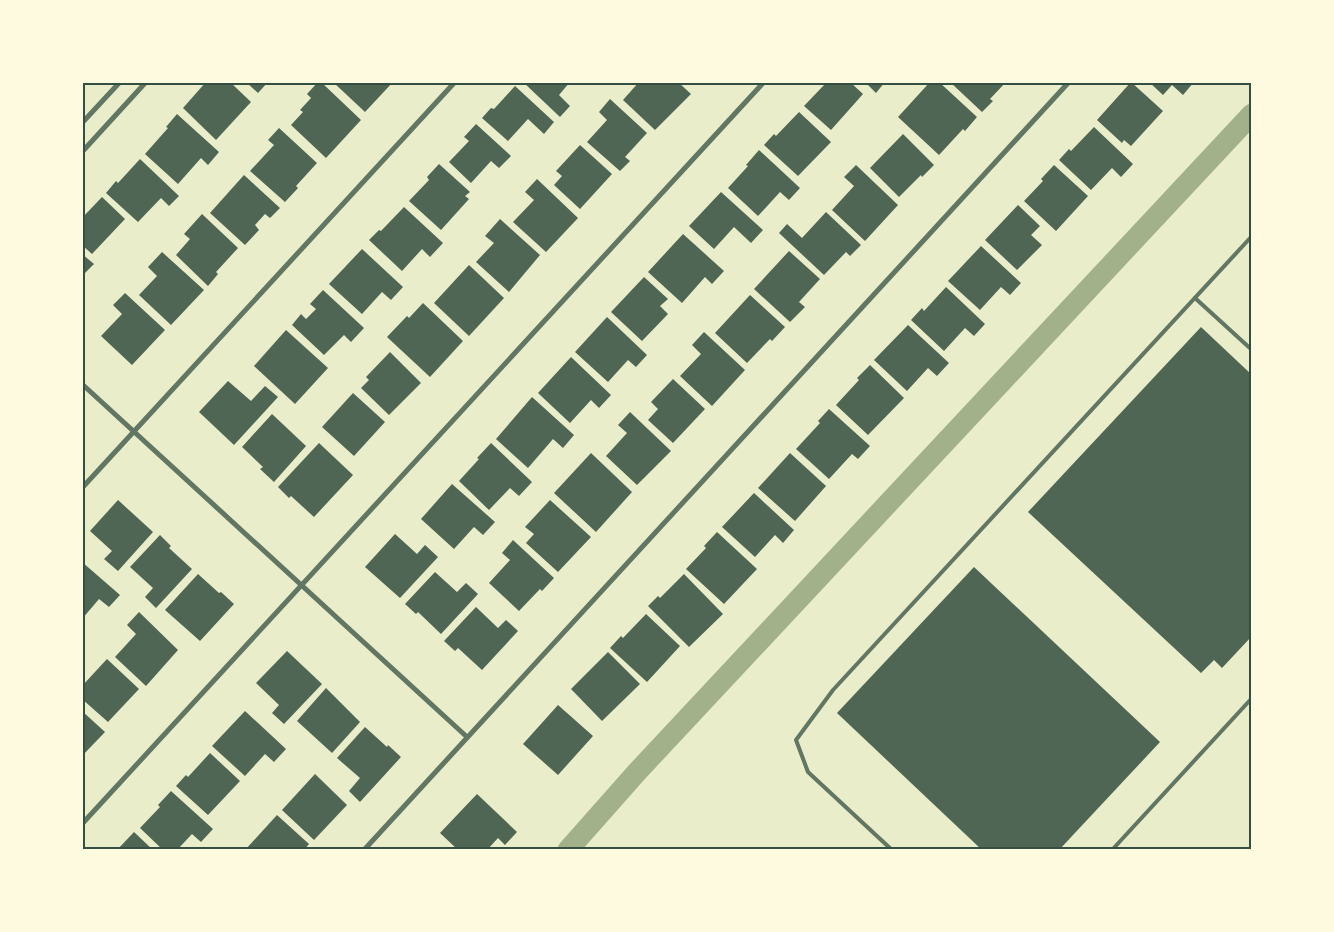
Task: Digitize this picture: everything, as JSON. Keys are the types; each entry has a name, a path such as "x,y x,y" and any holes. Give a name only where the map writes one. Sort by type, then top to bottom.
{"street":[{"path":"82,123 120,82"},
{"path":"82,152 146,82"},
{"path":"82,488 456,82"},
{"path":"82,824 764,82"},
{"path":"364,850 1069,82"},
{"path":"82,384 467,737"}],"lane":[{"path":"892,850 808,772 796,740 833,690 1252,236"},
{"path":"1195,298 1252,350"},
{"path":"1112,850 1252,698"}],"building":[{"path":"206,82 230,82 251,102 216,140 183,108"},
{"path":"246,82 268,82 258,93"},
{"path":"318,82 321,82 361,120 326,158 291,125 303,112 300,110 311,98 307,94"},
{"path":"333,82 393,82 365,112"},
{"path":"523,82 570,82 559,95 570,106 560,117"},
{"path":"639,82 678,82 691,94 655,130 623,100"},
{"path":"824,82 850,82 863,94 831,130 804,106 825,84"},
{"path":"865,82 885,82 876,93"},
{"path":"930,82 939,82 977,117 939,155 898,117"},
{"path":"950,82 1006,82 990,99 993,101 982,112"},
{"path":"1131,82 1163,111 1131,146 1124,140 1122,143 1097,120"},
{"path":"1149,82 1194,82 1183,95 1172,85 1163,95"},
{"path":"515,86 554,122 544,134 528,119 508,141 482,118 491,108 494,109"},
{"path":"610,99 647,133 625,157 630,161 620,171 587,142 607,120 599,112"},
{"path":"799,112 831,142 798,176 764,145 774,134 776,136"},
{"path":"177,114 219,152 208,165 201,158 178,184 145,154 168,128 166,127"},
{"path":"476,124 511,156 499,168 491,161 471,183 449,162 469,141 464,137"},
{"path":"1094,127 1133,164 1121,177 1112,168 1091,190 1059,160 1069,149 1071,151"},
{"path":"279,128 317,163 296,186 298,188 285,202 250,171 274,145 268,140"},
{"path":"903,134 934,165 899,197 870,168"},
{"path":"580,145 612,174 580,209 554,185 562,176 556,171"},
{"path":"759,150 800,188 789,200 780,192 758,216 728,188 748,166 746,165"},
{"path":"140,159 179,196 169,206 161,198 138,222 106,193"},
{"path":"439,164 470,192 465,196 469,199 441,230 409,201 429,180 427,177"},
{"path":"856,165 898,205 865,241 832,210 854,186 844,177"},
{"path":"1054,165 1088,196 1056,231 1024,201 1043,181 1041,179"},
{"path":"244,175 280,208 270,218 265,214 255,225 259,230 245,245 210,213"},
{"path":"537,179 578,218 546,252 513,222 534,200 525,192"},
{"path":"721,192 763,230 751,243 734,227 714,249 689,226"},
{"path":"102,197 125,219 92,254 82,245 82,218"},
{"path":"1018,205 1040,226 1031,235 1042,245 1017,270 985,240"},
{"path":"404,207 443,243 430,257 422,249 402,271 369,240 379,230 381,231"},
{"path":"826,212 861,245 850,256 846,252 824,275 779,233 787,224 802,238"},
{"path":"202,214 238,248 216,272 218,274 208,286 176,255 190,239 184,234"},
{"path":"500,219 540,255 509,292 476,262 494,243 485,236"},
{"path":"683,234 724,271 712,284 705,277 682,303 648,272"},
{"path":"981,246 1021,283 1010,295 1001,287 980,310 948,281"},
{"path":"362,249 403,287 391,300 382,292 362,314 329,284"},
{"path":"789,251 820,279 799,302 805,307 790,322 754,289"},
{"path":"162,252 204,290 171,325 139,295 157,276 148,267"},
{"path":"82,254 94,264 82,276"},
{"path":"469,265 504,298 469,336 434,303"},
{"path":"644,277 668,299 660,306 668,314 642,341 611,312"},
{"path":"946,287 985,324 974,336 965,328 944,351 911,320 922,308 924,311"},
{"path":"323,290 364,328 351,342 344,335 324,355 292,325 301,314 306,319 316,309 310,304"},
{"path":"125,293 165,330 132,365 101,336 122,314 113,305"},
{"path":"750,295 785,327 772,341 770,339 747,363 715,333"},
{"path":"423,303 463,341 430,377 387,337 407,316 409,318"},
{"path":"607,317 647,355 636,367 628,360 608,382 575,352"},
{"path":"908,325 949,363 937,376 928,368 907,391 874,360"},
{"path":"1201,327 1252,375 1252,636 1222,668 1214,660 1201,673 1028,512"},
{"path":"286,330 328,368 295,404 254,366"},
{"path":"704,332 745,370 712,406 680,376 701,354 692,345"},
{"path":"390,352 421,383 389,415 361,388 369,380 366,377"},
{"path":"571,357 611,395 599,408 591,400 570,423 538,393"},
{"path":"870,365 904,398 868,435 836,405"},
{"path":"673,379 705,409 673,443 648,420 658,409 651,402"},
{"path":"228,381 251,401 265,386 278,397 234,445 199,412"},
{"path":"353,393 385,422 354,456 322,427"},
{"path":"532,397 574,435 563,448 553,439 528,468 496,439"},
{"path":"829,409 870,446 858,459 852,454 829,479 796,449 820,423 818,421"},
{"path":"630,412 671,451 637,485 606,456 627,433 618,425"},
{"path":"272,414 306,446 274,482 260,469 263,467 242,447"},
{"path":"319,443 353,475 314,517 278,487"},
{"path":"491,443 532,482 519,496 510,488 489,510 459,481"},
{"path":"591,453 632,492 596,532 554,493"},
{"path":"790,453 826,486 795,521 758,488"},
{"path":"452,484 495,522 483,535 474,527 454,549 421,519"},
{"path":"754,493 794,530 783,543 775,535 755,557 722,527"},
{"path":"118,500 153,532 118,571 104,559 112,551 90,531"},
{"path":"550,500 591,537 558,572 526,543 534,534 525,527"},
{"path":"717,532 757,569 724,604 686,569 706,548 704,546"},
{"path":"395,534 417,554 425,545 438,557 400,598 365,567"},
{"path":"160,535 171,546 169,548 192,569 156,608 145,597 153,588 130,567"},
{"path":"513,540 554,578 542,591 540,589 519,611 489,583 510,560 502,553"},
{"path":"82,562 120,595 109,607 99,599 82,619"},
{"path":"974,567 1160,742 1059,850 982,850 837,713"},
{"path":"435,572 457,592 466,583 478,594 441,634 418,612 416,614 405,604"},
{"path":"198,574 234,604 200,641 165,610"},
{"path":"684,574 723,614 689,647 648,606 658,596 660,598"},
{"path":"476,607 498,628 506,620 518,631 482,670 458,648 455,651 444,641"},
{"path":"139,612 178,650 146,686 115,657 136,634 127,625"},
{"path":"646,614 680,646 647,682 610,648 621,636 623,638"},
{"path":"287,651 322,684 284,724 272,713 279,705 256,683"},
{"path":"608,652 640,684 602,721 571,689"},
{"path":"107,659 139,689 108,722 82,699 82,686"},
{"path":"326,688 360,722 332,753 297,721"},
{"path":"558,705 593,736 558,775 523,744"},
{"path":"82,711 105,732 82,756"},
{"path":"245,711 286,749 274,762 265,754 245,776 212,746"},
{"path":"365,727 401,757 360,802 349,791 360,778 337,758"},
{"path":"210,753 240,781 208,815 176,786 186,775 188,777"},
{"path":"315,774 347,805 314,840 282,810"},
{"path":"171,791 213,829 201,842 192,834 177,850 163,850 140,828 160,807 158,805"},
{"path":"477,794 517,832 505,845 498,838 487,850 458,850 440,833"},
{"path":"277,815 309,844 304,850 245,850"},
{"path":"134,832 153,850 117,850"}],"waterway":[{"path":"568,850 637,772 1252,114"}]}
